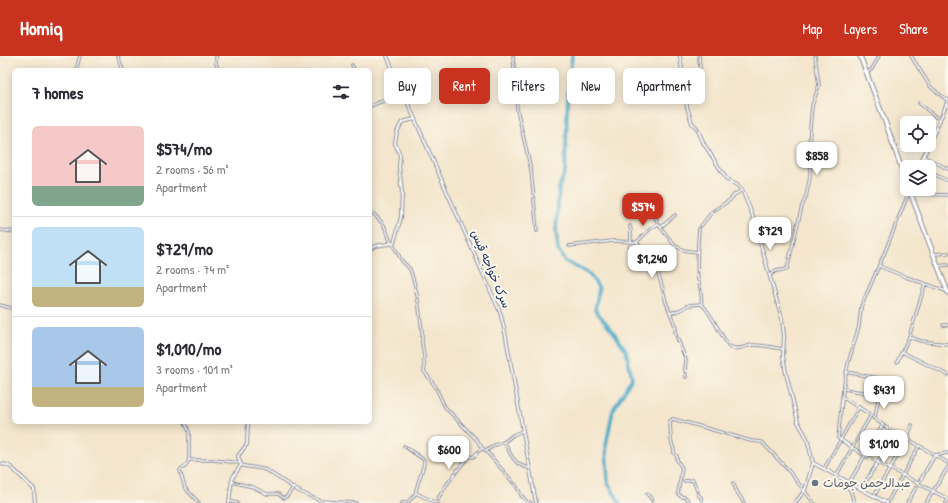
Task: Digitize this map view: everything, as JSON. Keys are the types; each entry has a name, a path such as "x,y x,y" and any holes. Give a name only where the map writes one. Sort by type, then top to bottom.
{"highway":[{"path":"860,56 900,164"},
{"path":"912,196 948,292"}],"street":[{"path":"77,68 80,56"},
{"path":"118,56 122,68"},
{"path":"216,56 216,64 218,68"},
{"name":"سرک خواجه قیس","path":"387,56 392,68"},
{"path":"513,56 517,108 531,170 537,231"},
{"path":"680,56 682,68"},
{"path":"699,56 700,68"},
{"path":"770,275 776,271 787,269 802,206 806,197 810,177 810,124 812,106 818,85 815,56"},
{"path":"867,73 872,69 879,56"},
{"path":"911,56 933,90 948,100 936,128"},
{"path":"352,64 353,68"},
{"path":"372,105 384,101"},
{"path":"919,103 940,120"},
{"name":"سرک خواجه قیس","path":"408,104 500,312 505,332 536,503"},
{"path":"687,104 692,123 704,144 726,178 742,190 752,214 782,319 784,336 783,349 786,373 798,422 807,438 813,463 804,490 795,503"},
{"path":"372,248 394,243 402,217 402,192 399,167 400,154 395,144 397,132 402,122 415,119"},
{"path":"921,160 925,152"},
{"path":"923,156 948,169"},
{"path":"936,175 948,181"},
{"path":"702,226 712,212 742,190"},
{"path":"936,195 948,195"},
{"path":"908,196 861,307 843,389 838,438 864,455 934,491 948,500 946,503"},
{"path":"655,200 653,211 658,224 676,247 683,250 697,252"},
{"path":"372,212 384,225 391,244 402,261 410,269 419,304 424,371 435,386 445,407 478,440 482,448 486,450 517,487 521,495 527,502 531,503"},
{"path":"661,227 675,214"},
{"path":"569,246 613,241 637,242 650,229 658,224"},
{"path":"630,226 631,258 634,269 651,258"},
{"path":"699,229 697,252 698,280 702,292 701,304"},
{"path":"0,230 12,232"},
{"path":"637,242 646,255 657,263 658,273 666,302 676,328 676,335 686,360 686,378"},
{"path":"933,254 948,253"},
{"path":"938,267 948,265"},
{"path":"879,266 948,292"},
{"path":"897,362 909,337 926,284"},
{"path":"671,313 689,305 701,304 715,322 729,347 736,348 754,345 783,349"},
{"path":"0,305 12,308"},
{"path":"943,325 948,325"},
{"path":"909,337 921,341 948,344"},
{"path":"902,352 948,375"},
{"path":"846,372 882,379 874,419"},
{"path":"843,389 879,395"},
{"path":"842,397 871,415 874,419 894,432 948,463"},
{"path":"824,469 859,407"},
{"path":"836,476 871,415"},
{"path":"690,503 686,498 680,496 678,493 682,468 677,460 677,456 674,453 670,440 670,421 673,419 751,441 762,442 788,470 814,503"},
{"path":"186,424 189,432 189,460 185,467 180,471 185,488 199,503"},
{"path":"237,503 229,502 233,476 240,464 238,456 247,444 248,424"},
{"path":"874,496 907,439 912,424"},
{"path":"849,483 864,455 883,425"},
{"path":"486,450 504,442 513,435 522,431"},
{"path":"860,489 878,462 894,432"},
{"path":"504,442 516,462 529,468"},
{"path":"402,503 408,502 416,493 424,464 424,460 404,446"},
{"path":"813,463 887,503 919,446"},
{"path":"416,493 437,503 442,491 454,474 469,456 473,457 482,448"},
{"path":"906,503 935,455 948,453"},
{"path":"189,460 214,460 240,464 249,468 260,468 266,470 300,492 320,501 356,503"},
{"path":"0,464 8,465 14,469 34,489 35,503"},
{"path":"926,503 948,467"},
{"path":"684,481 693,480 699,496 701,496 702,503"},
{"path":"844,480 851,492 854,503"},
{"path":"232,482 253,487 267,494 278,494 284,498 293,488"},
{"path":"733,482 744,503"},
{"path":"647,494 652,499 653,503"}],"waterway":[{"path":"572,56 568,89 565,172 559,187 556,231 558,250 565,261 589,274 599,288 595,310 626,350 632,378 613,410 606,445 608,483 620,503"}],"place":[{"name":"عبدالرحمن جومات","path":"815,483"}]}
